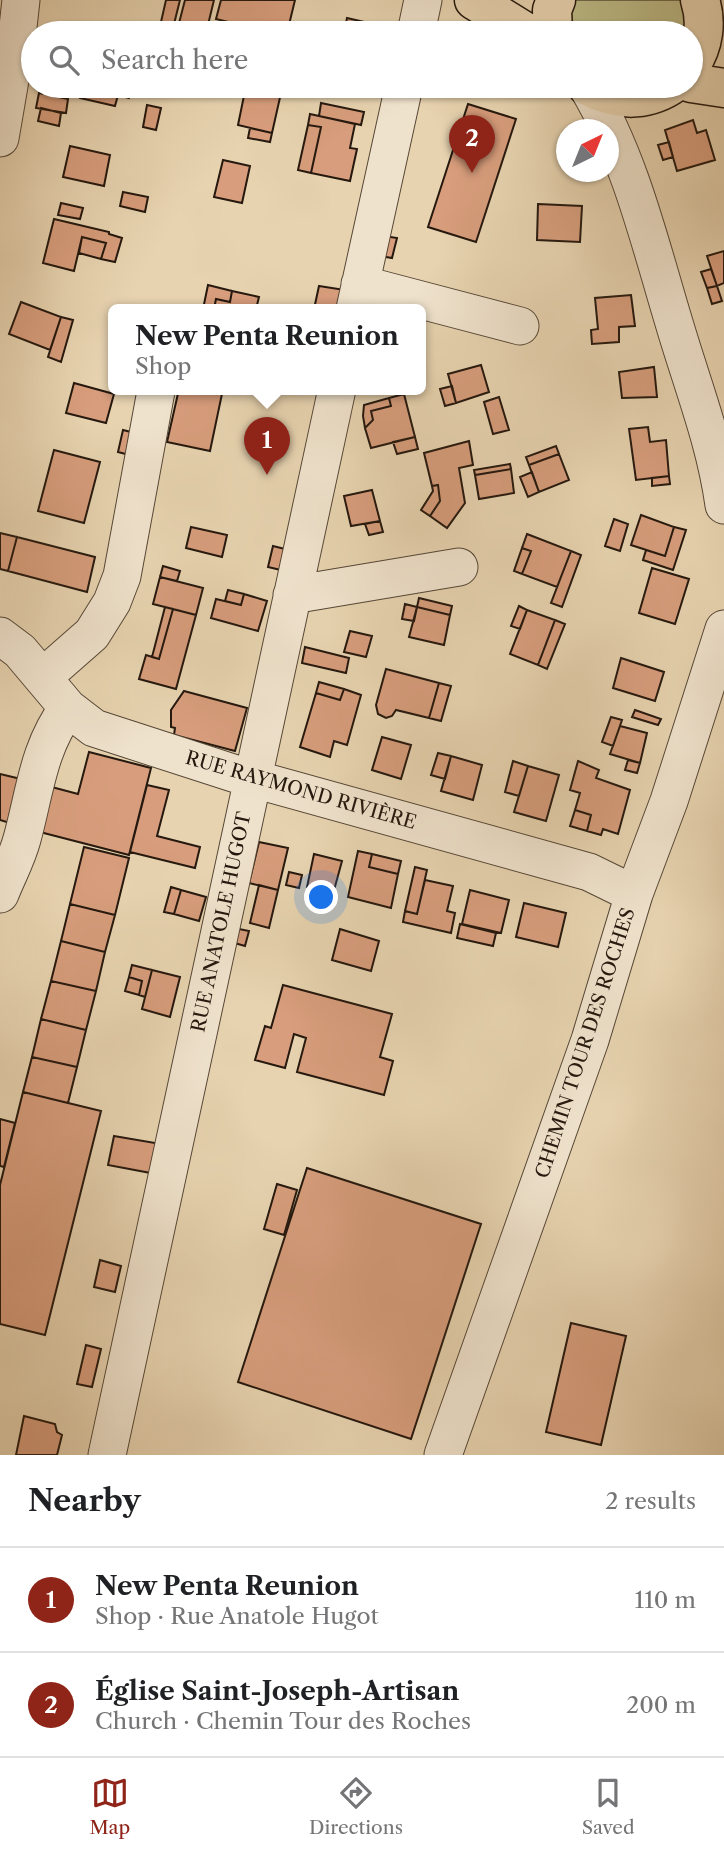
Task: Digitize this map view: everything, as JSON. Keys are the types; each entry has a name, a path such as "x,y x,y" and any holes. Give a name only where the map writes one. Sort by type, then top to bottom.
{"main road":[{"path":"474,0 508,21"},
{"path":"552,21 552,10 556,0"},
{"path":"703,31 709,12"},
{"path":"703,85 724,88"}],"street":[{"path":"0,138 21,0"},
{"path":"419,21 423,0"},
{"path":"400,304 357,296 401,98"},
{"path":"594,98 630,176 676,330 717,428 724,505"},
{"path":"630,176 627,138 638,114 653,98"},
{"path":"426,309 520,326"},
{"path":"43,677 92,634 112,602 122,576 155,395"},
{"name":"RUE ANATOLE HUGOT","path":"107,1455 336,395"},
{"path":"292,595 459,567"},
{"name":"CHEMIN TOUR DES ROCHES","path":"443,1455 590,1041 634,894 669,801 724,629"},
{"name":"RUE RAYMOND RIVIÈRE","path":"0,636 20,652 68,708 94,728 252,778 589,872 634,894"},
{"path":"0,894 21,843 46,744 68,708"}],"shaded area":[{"path":"574,0 683,0 685,21 569,21"}],"building":[{"path":"166,0 180,0 175,21 161,21"},
{"path":"185,0 214,0 209,21 180,21"},
{"path":"221,0 295,0 290,21 216,19"},
{"path":"38,98 68,99 66,113 36,108"},
{"path":"80,98 117,98 115,106"},
{"path":"244,98 280,98 272,133 238,125"},
{"path":"321,103 364,112 361,125 319,116"},
{"path":"468,104 516,119 476,242 428,227"},
{"path":"147,105 161,108 156,130 143,127"},
{"path":"41,108 61,113 59,126 38,121"},
{"path":"310,114 355,124 350,148 357,149 350,181 311,173 321,127 308,125"},
{"path":"693,120 697,133 706,130 715,160 677,171 665,130"},
{"path":"308,125 321,127 311,173 298,170"},
{"path":"250,128 272,133 270,142 248,138"},
{"path":"669,142 673,157 663,160 658,145"},
{"path":"70,146 110,155 104,186 63,177"},
{"path":"223,160 250,166 242,203 214,197"},
{"path":"123,192 148,197 145,212 120,206"},
{"path":"61,203 83,208 80,219 58,215"},
{"path":"538,204 582,206 580,242 537,240"},
{"path":"54,219 109,232 122,238 115,262 101,259 106,243 82,237 74,271 43,263"},
{"path":"384,236 397,238 392,258 380,256"},
{"path":"82,237 106,243 101,259 79,253"},
{"path":"724,251 724,283 717,286 707,256"},
{"path":"711,269 717,286 707,288 701,272"},
{"path":"208,285 232,291 230,302 216,299 215,304 204,304"},
{"path":"319,286 345,290 342,304 315,304"},
{"path":"717,286 722,301 712,304 707,288"},
{"path":"232,291 259,297 257,304 215,304 216,299 230,302"},
{"path":"631,295 635,326 619,327 619,342 592,344 591,330 598,329 595,298"},
{"path":"21,302 61,317 50,350 9,334"},
{"path":"61,317 73,320 61,362 48,357"},
{"path":"481,365 489,392 456,403 448,374"},
{"path":"654,367 657,397 622,398 619,372"},
{"path":"74,383 114,395 106,423 66,413"},
{"path":"452,386 456,403 445,406 440,389"},
{"path":"178,395 222,395 210,451 167,442"},
{"path":"404,395 415,437 371,448 365,428 373,420 371,411 391,406 389,398"},
{"path":"499,397 509,430 493,434 484,402"},
{"path":"389,398 391,406 371,411 373,420 365,428 364,405"},
{"path":"648,427 650,442 666,440 669,476 636,480 629,429"},
{"path":"123,430 139,434 133,456 118,452"},
{"path":"415,437 418,449 397,454 393,442"},
{"path":"469,441 473,465 459,468 465,503 447,528 430,516 440,501 438,485 432,486 424,453"},
{"path":"556,446 559,454 529,465 526,457"},
{"path":"54,450 100,462 84,523 38,511"},
{"path":"559,454 569,480 539,492 529,465"},
{"path":"510,464 511,469 475,475 474,470"},
{"path":"511,469 514,493 479,499 475,475"},
{"path":"532,472 539,492 528,497 520,477"},
{"path":"669,476 670,484 652,486 652,478"},
{"path":"438,485 440,501 430,516 421,510 433,491 432,486"},
{"path":"372,490 380,521 351,526 344,496"},
{"path":"641,515 674,527 665,556 631,545"},
{"path":"614,519 628,524 620,551 605,546"},
{"path":"380,521 383,532 369,535 365,524"},
{"path":"191,527 227,535 222,557 186,548"},
{"path":"674,527 686,530 673,570 643,560 646,550 665,556"},
{"path":"0,533 17,537 8,571 0,569"},
{"path":"527,534 571,551 557,587 522,574 531,551 522,548"},
{"path":"17,537 95,557 87,592 8,571"},
{"path":"273,546 289,550 285,571 268,567"},
{"path":"522,548 531,551 522,574 514,571"},
{"path":"571,551 581,555 562,607 551,603"},
{"path":"163,566 180,571 177,581 160,577"},
{"path":"652,568 689,579 675,624 639,613"},
{"path":"160,577 203,588 196,615 153,604"},
{"path":"228,590 244,594 241,605 225,601"},
{"path":"244,594 267,601 258,631 211,618 216,599 241,605"},
{"path":"419,598 452,606 450,615 417,607"},
{"path":"405,604 417,607 414,621 402,619"},
{"path":"519,606 527,610 520,629 511,626"},
{"path":"165,607 173,609 159,659 152,657"},
{"path":"417,607 450,615 444,645 409,637"},
{"path":"173,609 196,615 176,689 139,679 146,655 159,659"},
{"path":"527,610 555,620 538,665 510,654"},
{"path":"555,620 565,624 547,669 538,665"},
{"path":"350,631 372,636 366,657 344,652"},
{"path":"305,647 349,658 346,673 302,663"},
{"path":"621,658 664,672 655,701 613,688"},
{"path":"386,669 439,683 429,718 396,710 392,716 386,718 378,714 376,705"},
{"path":"319,682 344,689 340,700 316,693"},
{"path":"439,683 451,686 441,721 429,718"},
{"path":"344,689 361,695 347,745 334,741 330,757 300,747 316,693 340,700"},
{"path":"184,691 247,708 235,751 174,735 171,710"},
{"path":"635,710 661,719 658,725 632,717"},
{"path":"611,717 622,720 613,746 602,742"},
{"path":"620,726 647,733 640,763 610,754"},
{"path":"382,737 411,745 401,779 372,770"},
{"path":"89,752 151,768 129,855 36,831 48,786 78,794"},
{"path":"438,753 451,756 445,779 431,775"},
{"path":"451,756 482,765 473,800 441,791"},
{"path":"628,760 640,763 637,773 625,770"},
{"path":"513,761 528,766 519,796 505,792"},
{"path":"578,761 599,770 596,778 630,790 618,834 603,829 601,835 587,831 591,815 575,810 580,793 570,790"},
{"path":"528,766 559,775 546,821 514,812"},
{"path":"0,774 21,779 10,823 0,820"},
{"path":"147,785 169,790 157,836 200,847 195,868 130,852"},
{"path":"575,810 591,815 587,831 570,826"},
{"path":"259,842 288,848 278,890 249,883"},
{"path":"84,847 129,858 115,915 70,904"},
{"path":"358,851 372,854 369,867 398,874 391,908 348,897"},
{"path":"314,854 342,861 333,894 307,887"},
{"path":"372,854 401,861 398,874 369,867"},
{"path":"415,867 427,870 417,914 405,911"},
{"path":"289,872 302,875 299,888 286,885"},
{"path":"425,880 453,886 447,911 455,913 451,933 403,922 405,911 417,914"},
{"path":"259,885 278,890 269,928 250,923"},
{"path":"171,887 181,890 174,914 164,912"},
{"path":"181,890 206,897 199,921 174,914"},
{"path":"470,890 509,900 501,933 462,924"},
{"path":"524,903 566,913 558,947 516,937"},
{"path":"70,904 115,915 105,952 61,941"},
{"path":"460,924 496,933 493,946 457,938"},
{"path":"234,928 249,931 245,946 231,942"},
{"path":"340,929 379,941 371,971 332,960"},
{"path":"61,941 105,952 96,991 51,981"},
{"path":"132,965 152,970 145,997 139,995 142,981 129,977"},
{"path":"152,970 180,977 170,1017 142,1009"},
{"path":"129,977 142,981 139,995 125,991"},
{"path":"51,981 96,991 86,1030 41,1019"},
{"path":"283,985 392,1014 380,1057 393,1061 384,1095 297,1072 306,1038 294,1034 285,1068 255,1060 265,1026 271,1028"},
{"path":"41,1019 86,1030 77,1067 32,1057"},
{"path":"32,1057 77,1067 68,1103 23,1092"},
{"path":"23,1092 101,1111 45,1335 0,1324 0,1185"},
{"path":"0,1119 15,1123 4,1167 0,1166"},
{"path":"114,1136 161,1144 156,1174 108,1165"},
{"path":"307,1168 481,1224 411,1439 238,1382"},
{"path":"277,1184 297,1190 284,1235 264,1229"},
{"path":"100,1260 121,1266 115,1292 94,1287"},
{"path":"571,1323 626,1336 601,1445 546,1432"},
{"path":"86,1345 101,1349 92,1387 77,1384"},
{"path":"24,1416 55,1424 57,1432 62,1435 57,1455 16,1455"}],"place":[{"name":"Église Saint-Joseph-Artisan","path":"472,173"},
{"name":"New Penta Reunion","path":"267,475"}]}
